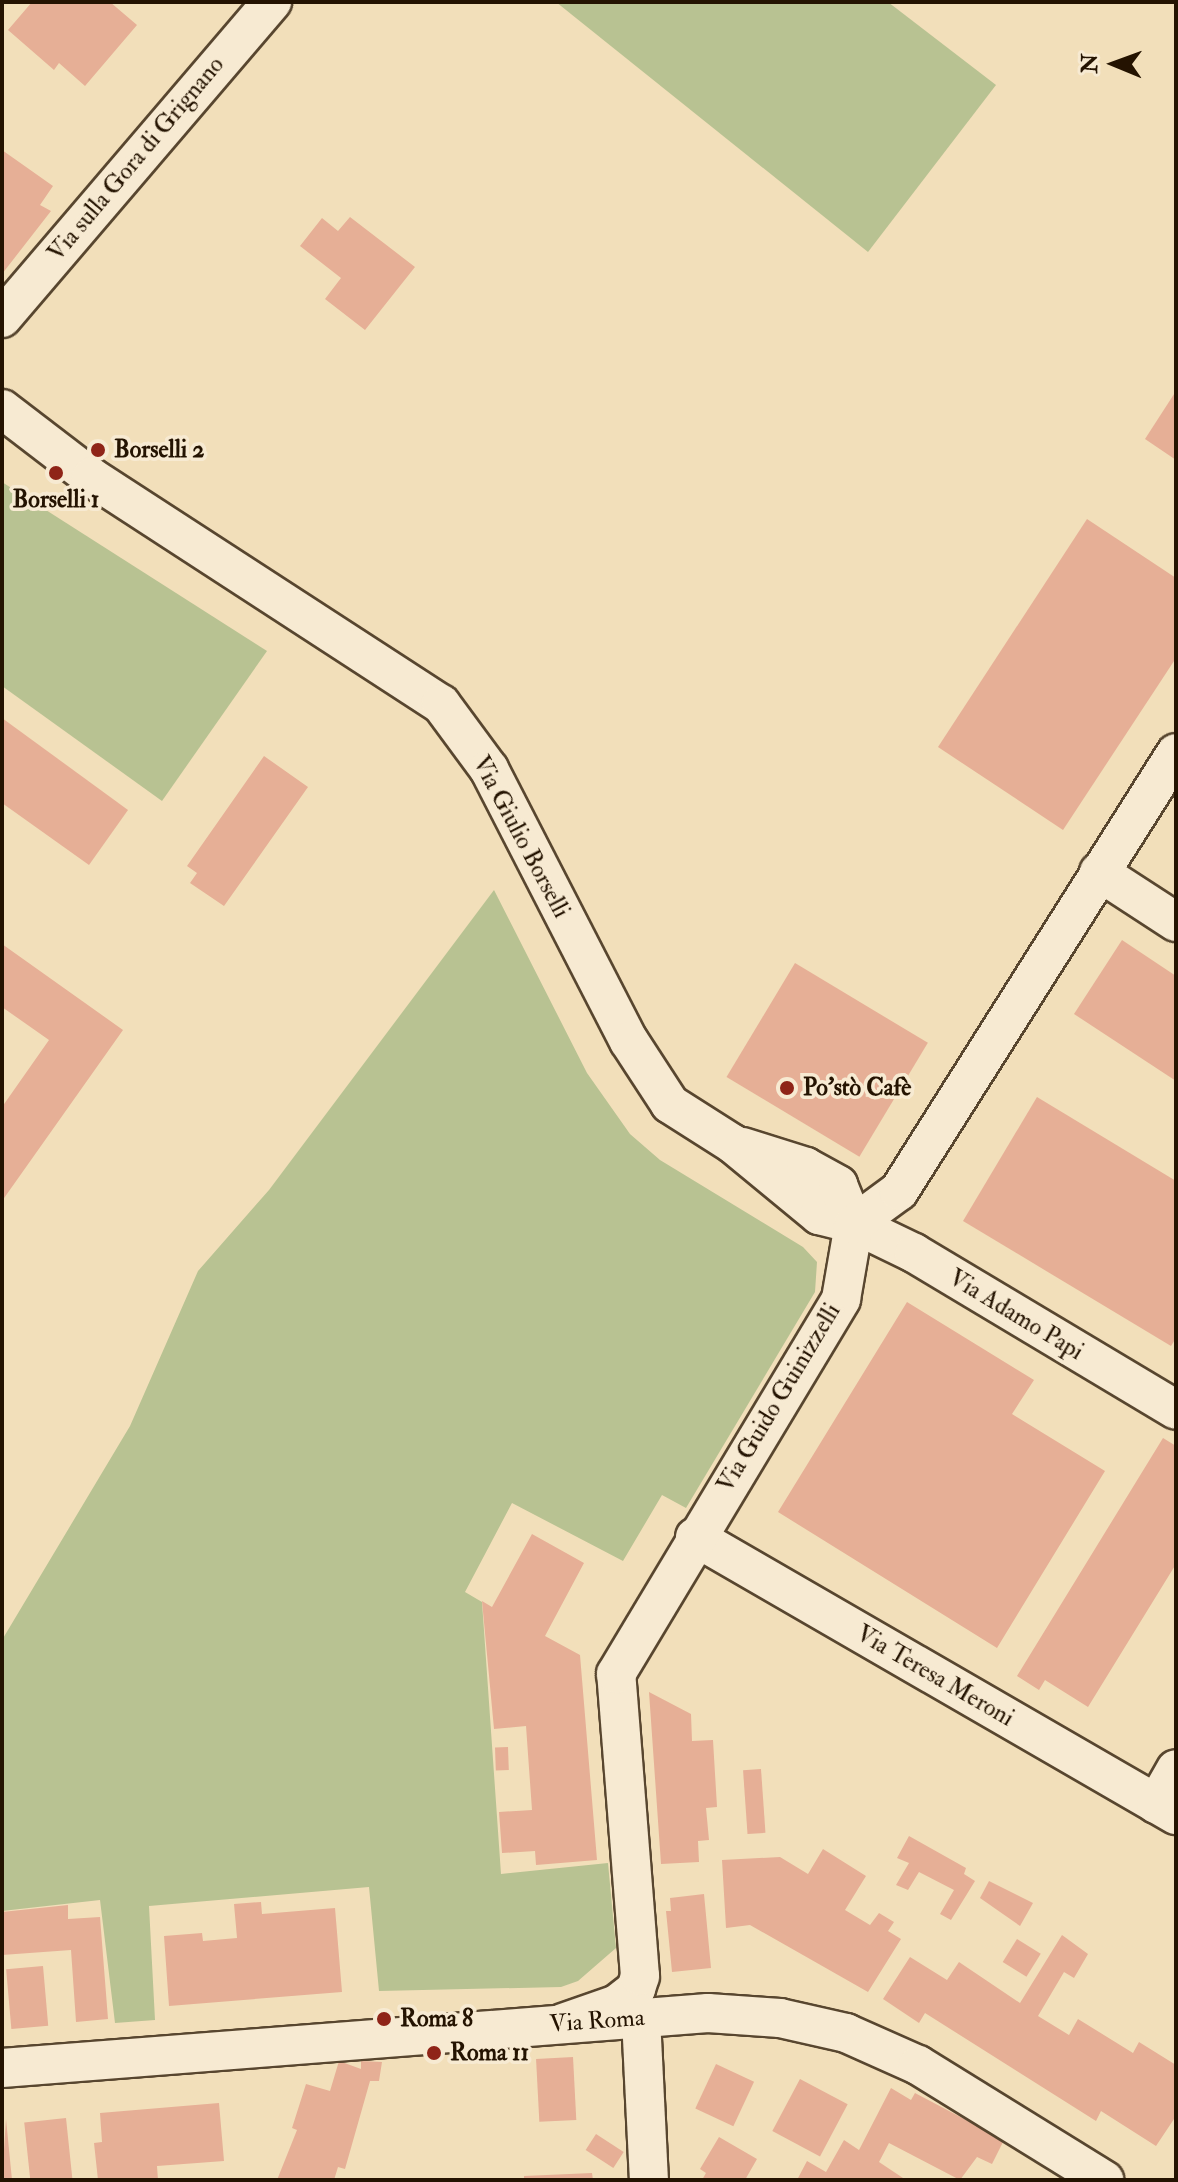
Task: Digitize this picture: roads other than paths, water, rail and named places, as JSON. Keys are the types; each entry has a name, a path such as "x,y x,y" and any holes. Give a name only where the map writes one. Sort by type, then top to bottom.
{"street":[{"name":"Via sulla Gora di Grignano","path":"2,318 272,2"},
{"name":"Via Giulio Borselli","path":"2,409 91,477 441,704 489,769 629,1041 670,1104 733,1144 806,1167 838,1185 854,1224"},
{"name":"Via Giulio Borselli","path":"2,441 91,477"},
{"path":"854,1224 899,1191 1176,753"},
{"path":"1099,872 1176,922"},
{"name":"Via Adamo Papi","path":"854,1224 914,1253 1176,1410"},
{"name":"Via Guido Guinizzelli","path":"640,1976 616,1674 695,1537 841,1299 854,1224"},
{"name":"Via Teresa Meroni","path":"695,1537 1166,1809"},
{"path":"1166,1809 1176,1769"},
{"path":"640,1976 657,2001 708,2013"},
{"path":"563,2023 617,2004 636,1989 640,1976"},
{"name":"Via Roma","path":"2,2068 708,2013 780,2018 846,2033 918,2065 1104,2180"},
{"path":"641,2018 649,2180"}],"place":[{"name":"Borselli 2","path":"98,450"},
{"name":"Borselli 1","path":"56,473"},
{"name":"Po'stò Cafè","path":"787,1088"},
{"name":"Roma 8","path":"384,2019"},
{"name":"Roma 11","path":"434,2053"}]}
